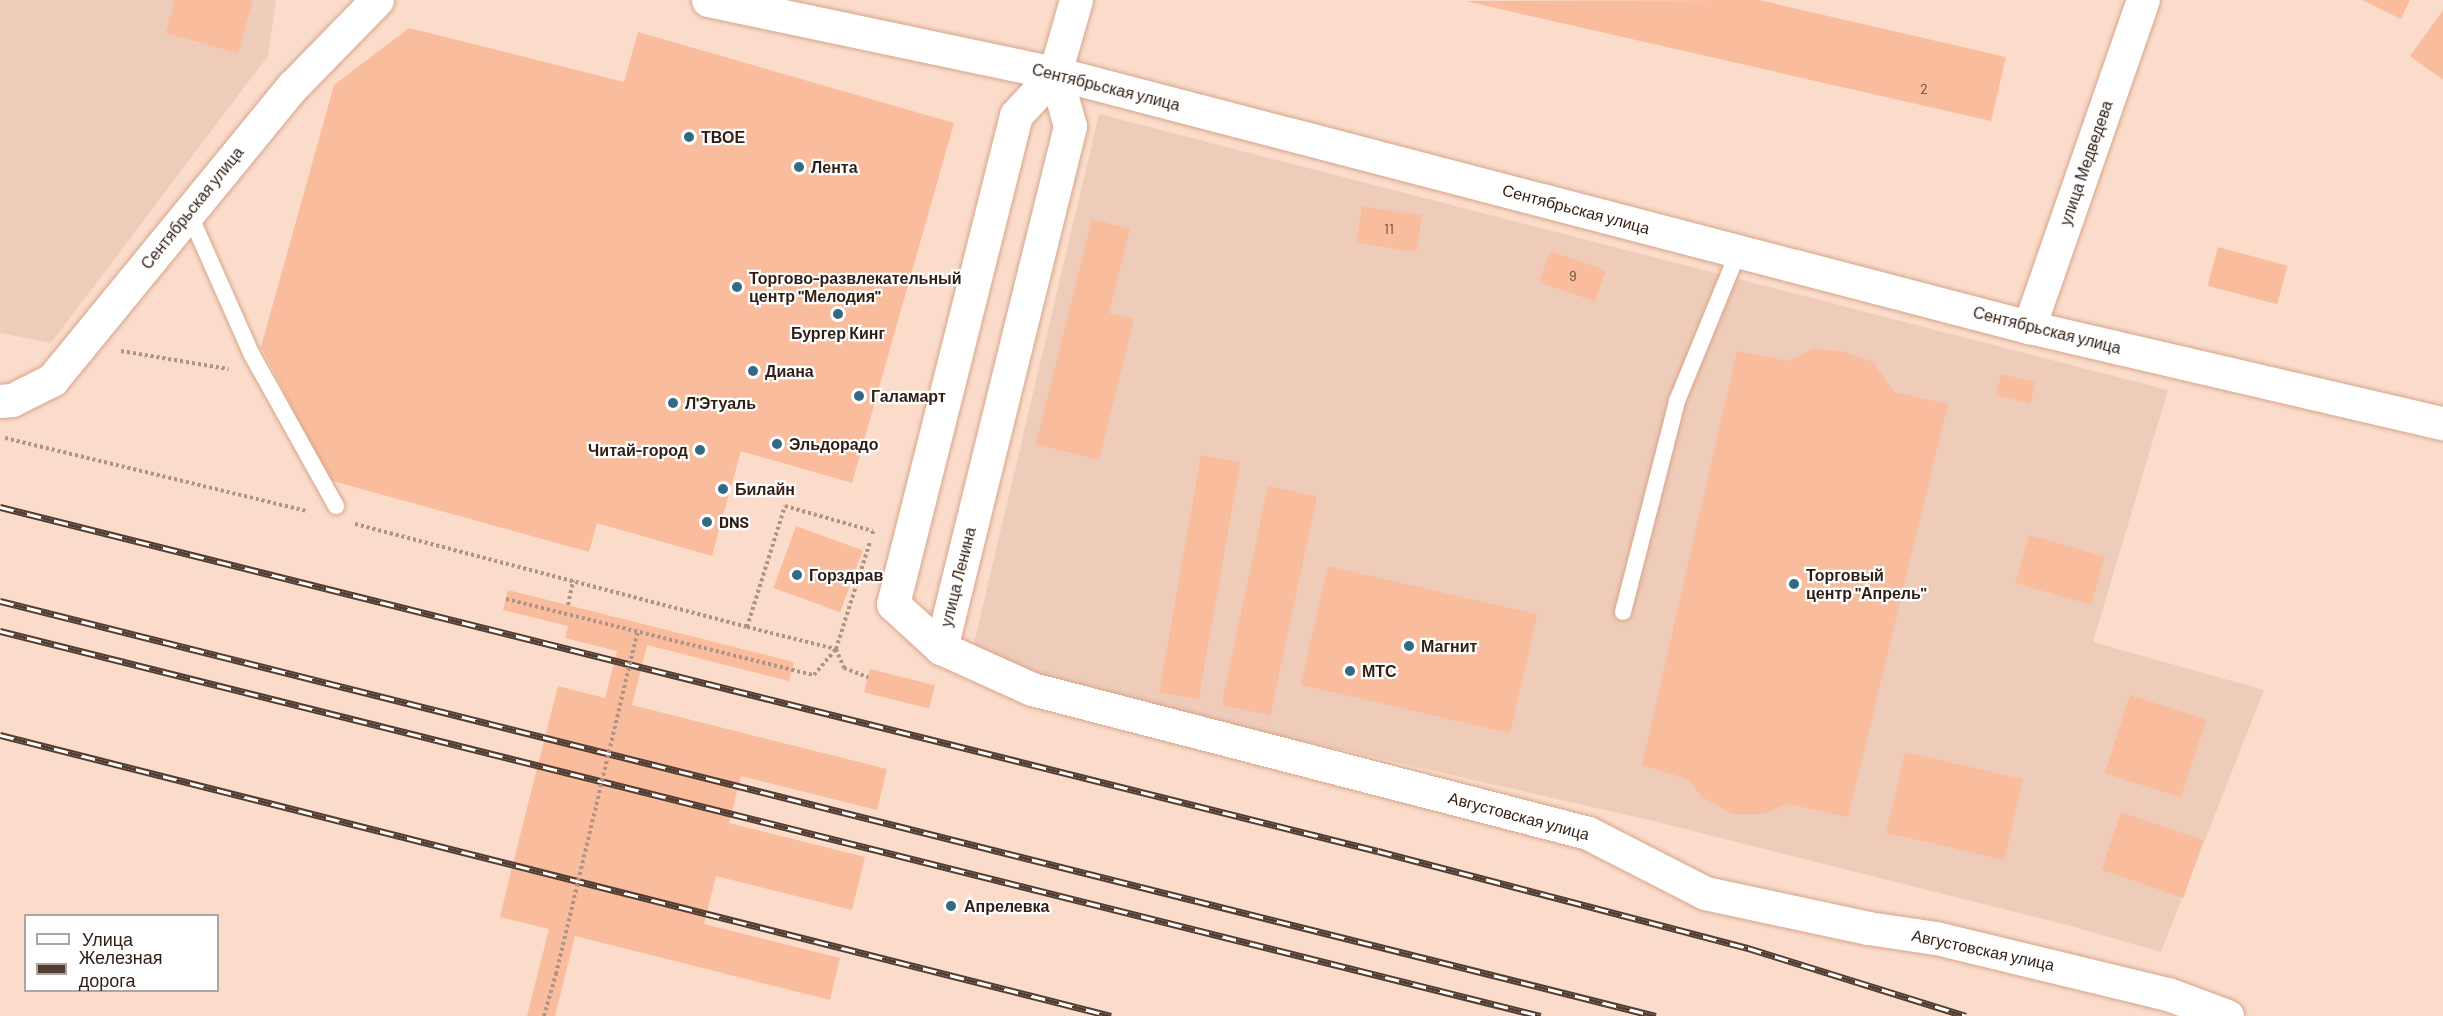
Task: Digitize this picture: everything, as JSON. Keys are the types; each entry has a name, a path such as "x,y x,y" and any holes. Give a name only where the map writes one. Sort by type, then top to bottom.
{"street":[{"name":"Сентябрьская улица","path":"0,401 12,400 52,380 293,86 377,0"},
{"name":"Сентябрьская улица","path":"708,0 1055,73 2029,327 2443,423"},
{"name":"улица Ленина","path":"1055,73 1070,126 941,648 893,604 1016,115 1055,73 1076,0"},
{"name":"улица Медведева","path":"2029,327 2143,0"},
{"name":"Августовская улица","path":"941,648 1032,689 1588,833 1706,893 1868,928 1936,938 2168,994 2227,1016"}],"lane":[{"path":"189,213 252,355 336,506"},
{"path":"1623,612 1677,401 1738,252"}],"path":[{"path":"111,349 236,370 232,359"},
{"path":"9,439 17,434"},
{"path":"0,437 315,513"},
{"path":"506,599 814,675 836,649 873,531 784,506 747,627"},
{"path":"348,522 836,649"},
{"path":"568,605 573,581"},
{"path":"544,1016 638,630"},
{"path":"836,649 844,668 868,677"}],"shaded area":[{"path":"0,0 276,0 268,56 51,343 0,333"},
{"path":"1099,114 2168,390 2093,642 2264,690 2161,952 2067,925 1649,820 992,670 974,643"}],"building":[{"path":"175,0 253,0 238,53 166,33"},
{"path":"1759,0 2006,57 1991,121 1465,1"},
{"path":"2362,0 2410,0 2401,19"},
{"path":"2443,10 2443,80 2410,56"},
{"path":"409,28 624,82 638,32 954,123 852,483 741,451 712,556 597,523 589,552 329,480 261,347 334,85"},
{"path":"1362,206 1422,216 1416,252 1356,243"},
{"path":"1092,219 1130,229 1109,313 1134,319 1099,460 1036,444"},
{"path":"2218,247 2288,266 2277,304 2208,286"},
{"path":"1550,251 1606,270 1595,301 1539,282"},
{"name":"Торговый центр \"Апрель\"","path":"1813,349 1842,351 1873,362 1894,392 1948,404 1848,817 1788,804 1763,814 1732,814 1702,797 1687,779 1642,765 1737,351 1788,361"},
{"path":"2001,374 2035,382 2030,403 1996,395"},
{"path":"1201,455 1240,462 1199,699 1159,692"},
{"path":"1268,486 1317,496 1270,716 1221,705"},
{"path":"796,526 863,550 840,612 773,588"},
{"path":"2029,535 2105,557 2091,605 2015,583"},
{"path":"1328,566 1537,614 1510,733 1301,685"},
{"path":"508,590 794,662 789,681 647,645 632,705 887,769 877,810 741,776 729,823 865,857 852,910 716,876 704,924 840,958 830,1000 575,936 555,1016 527,1016 549,929 500,917 510,875 558,686 605,698 617,651 565,638 568,626 503,610"},
{"path":"870,669 935,685 929,708 864,692"},
{"path":"2130,695 2206,720 2181,798 2105,773"},
{"path":"1905,752 2023,779 2004,860 1886,833"},
{"path":"2121,812 2203,840 2183,898 2101,870"}],"railway":[{"path":"0,507 1378,851 1748,948 1966,1016"},
{"path":"0,601 1656,1016"},
{"path":"0,631 1541,1016"},
{"path":"0,735 1111,1016"}],"place":[{"name":"ТВОЕ","path":"689,137"},
{"name":"Лента","path":"799,167"},
{"name":"Торгово-развлекательный центр \"Мелодия\"","path":"737,287"},
{"name":"Бургер Кинг","path":"838,314"},
{"name":"Диана","path":"753,371"},
{"name":"Галамарт","path":"859,396"},
{"name":"Л'Этуаль","path":"673,403"},
{"name":"Эльдорадо","path":"777,444"},
{"name":"Читай-город","path":"700,450"},
{"name":"Билайн","path":"723,489"},
{"name":"DNS","path":"707,522"},
{"name":"Горздрав","path":"797,575"},
{"name":"Торговый центр \"Апрель\"","path":"1794,584"},
{"name":"Магнит","path":"1409,646"},
{"name":"МТС","path":"1350,671"},
{"name":"Апрелевка","path":"951,906"}]}
